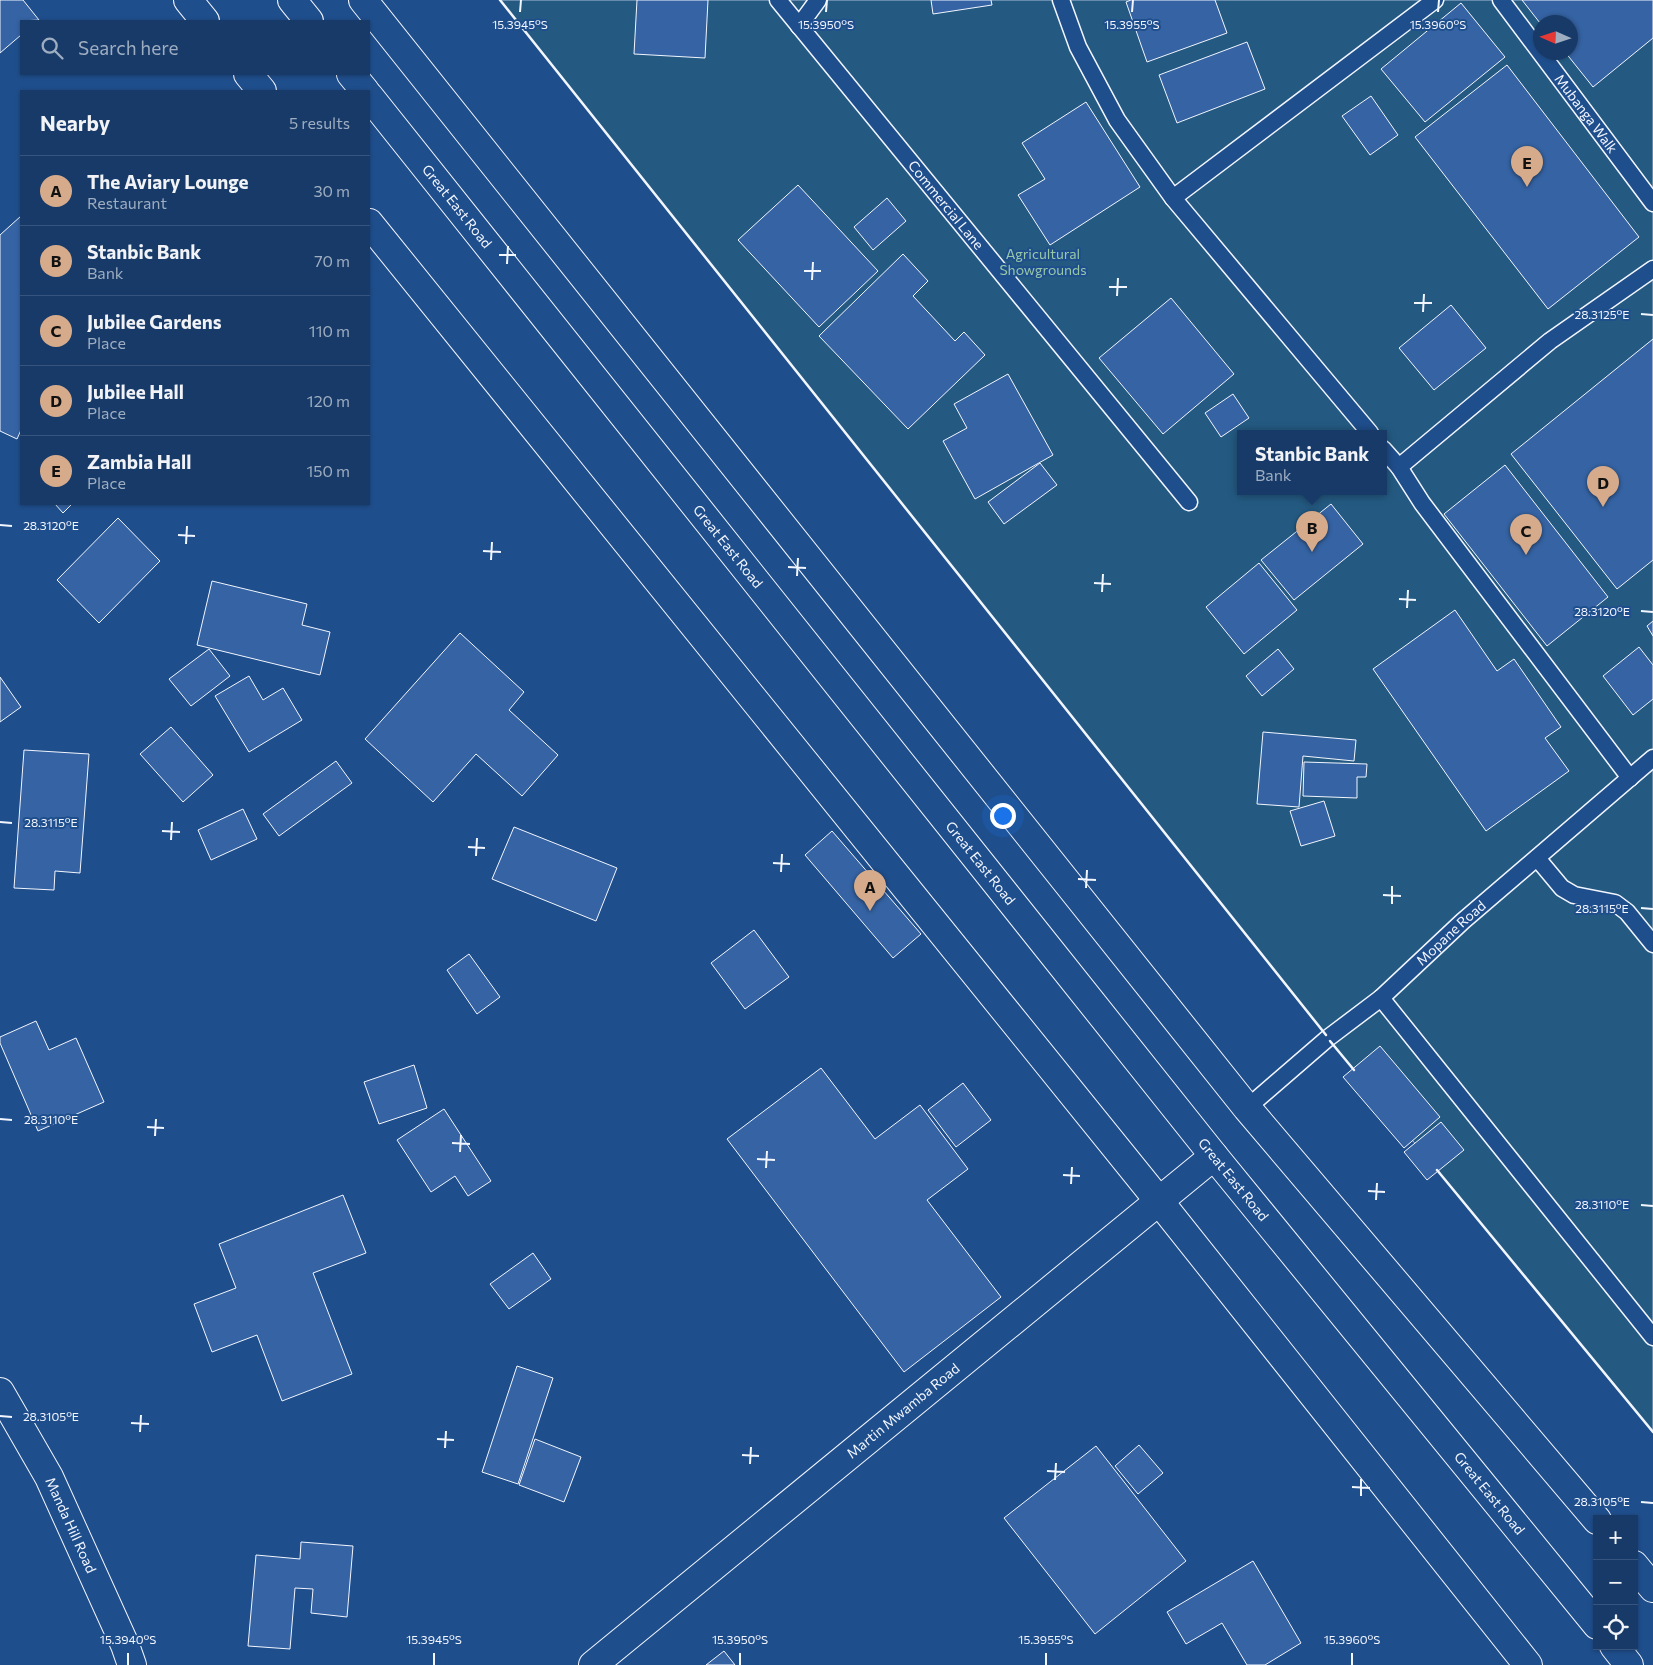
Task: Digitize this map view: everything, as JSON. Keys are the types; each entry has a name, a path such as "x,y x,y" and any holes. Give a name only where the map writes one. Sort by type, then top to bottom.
{"main road":[{"path":"188,0 205,20"},
{"path":"292,0 308,20"},
{"path":"363,0 1247,1108 1593,1515"},
{"path":"249,75 261,90"},
{"path":"352,75 364,90"},
{"name":"Great East Road","path":"370,97 1214,1156 1593,1621"},
{"path":"370,224 1159,1201 1528,1665"},
{"name":"Martin Mwamba Road","path":"593,1665 1214,1156"},
{"name":"Manda Hill Road","path":"0,1392 49,1477 125,1645 132,1665"},
{"path":"1638,1570 1653,1588"},
{"path":"1617,1650 1629,1665"}],"lane":[{"name":"Commercial Lane","path":"778,0 1189,502"},
{"path":"799,26 818,0"},
{"path":"1061,0 1078,47 1118,120 1173,198 1367,430"},
{"path":"1173,198 1435,0"},
{"name":"Mubanga Walk","path":"1501,0 1653,203"},
{"path":"1398,467 1550,341 1653,269"},
{"path":"1387,454 1422,503 1630,778"},
{"name":"Mopane Road","path":"1247,1108 1328,1038 1381,998 1464,921 1653,758"},
{"path":"1537,858 1562,888 1574,895 1615,903 1627,912 1653,944"},
{"path":"1381,998 1653,1337"}],"green space":[{"name":"Agricultural Showgrounds","path":"500,0 1653,0 1653,1432 1328,1038"}],"building":[{"path":"0,0 23,0 39,20 20,20 20,36 0,53"},
{"path":"637,0 708,0 705,58 634,54"},
{"path":"931,0 991,0 992,5 933,14"},
{"path":"1131,0 1215,0 1227,33 1147,62 1126,2"},
{"path":"1522,0 1653,0 1653,38 1593,87 1571,60 1578,60 1578,15 1534,15"},
{"path":"1461,3 1505,57 1425,122 1381,69"},
{"path":"1247,42 1265,89 1177,123 1159,75"},
{"path":"1507,65 1639,237 1548,309 1415,137"},
{"path":"1371,96 1398,135 1370,155 1342,116"},
{"path":"1086,102 1140,187 1050,245 1018,195 1045,179 1022,143"},
{"path":"798,185 878,271 819,327 738,240"},
{"path":"887,198 906,221 873,250 854,227"},
{"path":"20,217 20,432 17,439 0,431 0,235"},
{"path":"903,254 928,281 913,296 955,341 964,332 985,355 908,429 819,336"},
{"path":"1171,298 1234,374 1163,434 1099,358"},
{"path":"1451,305 1486,348 1434,390 1399,348"},
{"path":"1653,339 1653,560 1617,589 1511,454"},
{"path":"1008,374 1053,455 975,499 943,441 967,428 954,404"},
{"path":"1233,394 1249,418 1221,437 1205,413"},
{"path":"1040,463 1057,485 1004,524 988,502"},
{"path":"1505,465 1608,597 1547,646 1444,514"},
{"path":"1331,504 1363,544 1294,600 1261,560"},
{"path":"56,505 71,505 63,513"},
{"path":"118,518 160,561 99,623 57,580"},
{"path":"1259,563 1297,610 1244,654 1206,607"},
{"path":"212,581 307,604 302,625 330,632 320,675 197,645"},
{"path":"1455,610 1497,671 1514,659 1561,727 1545,738 1569,771 1486,831 1373,669"},
{"path":"1653,621 1653,636 1647,626"},
{"path":"460,633 524,692 509,710 558,755 522,796 476,754 433,802 365,739"},
{"path":"1639,647 1653,665 1653,699 1633,715 1603,676"},
{"path":"209,649 230,676 191,706 169,679"},
{"path":"1278,649 1294,669 1262,696 1246,676"},
{"path":"249,676 263,700 283,688 302,720 249,752 215,696"},
{"path":"0,677 21,707 0,722"},
{"path":"171,727 213,775 183,802 140,754"},
{"path":"1263,732 1356,740 1354,761 1303,756 1299,807 1257,804"},
{"path":"24,750 89,754 80,873 55,871 54,890 14,888"},
{"path":"336,761 352,783 279,836 263,814"},
{"path":"1304,762 1367,764 1366,777 1357,777 1357,798 1303,796"},
{"path":"1324,801 1335,836 1301,846 1290,811"},
{"path":"243,809 257,839 211,860 198,830"},
{"path":"514,827 617,868 596,921 492,879"},
{"path":"832,831 921,934 893,958 805,855"},
{"path":"754,930 789,977 745,1009 711,963"},
{"path":"469,954 500,997 477,1014 447,970"},
{"path":"36,1021 49,1050 76,1038 104,1102 38,1131 0,1043 0,1037"},
{"path":"1380,1046 1440,1117 1404,1148 1343,1077"},
{"path":"414,1065 427,1108 379,1124 364,1082"},
{"path":"821,1068 875,1139 920,1105 968,1169 927,1200 1001,1297 904,1372 727,1139"},
{"path":"963,1083 991,1120 956,1147 928,1110"},
{"path":"444,1109 491,1181 468,1196 455,1176 431,1192 397,1140"},
{"path":"1441,1122 1464,1150 1427,1180 1404,1152"},
{"path":"343,1195 366,1253 313,1273 352,1374 282,1401 257,1335 212,1352 194,1304 236,1288 219,1244"},
{"path":"533,1253 551,1279 509,1309 490,1284"},
{"path":"517,1366 553,1378 518,1484 482,1472"},
{"path":"535,1439 581,1457 564,1502 519,1485"},
{"path":"1139,1445 1163,1473 1138,1494 1115,1466"},
{"path":"1096,1446 1186,1561 1095,1634 1004,1518"},
{"path":"301,1542 353,1546 347,1617 311,1613 313,1589 295,1588 290,1649 248,1646 256,1555 300,1559"},
{"path":"1253,1561 1301,1643 1265,1665 1247,1665 1222,1623 1186,1644 1167,1612"},
{"path":"724,1651 735,1665 706,1665"}],"wall":[{"path":"500,0 1326,1035"},
{"path":"1330,1041 1354,1070"},
{"path":"1437,1170 1653,1432"}],"place":[{"name":"Zambia Hall","path":"1527,187"},
{"name":"Jubilee Hall","path":"1603,507"},
{"name":"Stanbic Bank","path":"1312,552"},
{"name":"Jubilee Gardens","path":"1526,555"},
{"name":"The Aviary Lounge","path":"870,911"}]}
